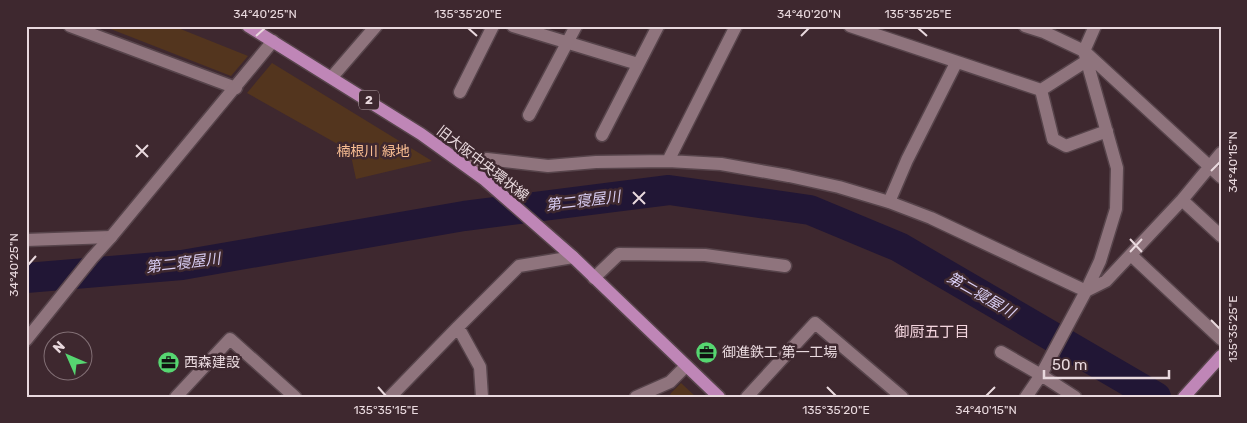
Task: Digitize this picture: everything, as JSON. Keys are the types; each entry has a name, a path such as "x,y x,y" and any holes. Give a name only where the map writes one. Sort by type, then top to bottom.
{"main road":[{"name":"旧大阪中央環状線","path":"248,26 421,134 485,180 569,254 719,397"},
{"path":"1184,397 1221,356"}],"street":[{"path":"70,26 236,88"},
{"path":"332,77 376,26"},
{"path":"460,92 493,26"},
{"path":"513,26 638,64"},
{"path":"529,115 576,26"},
{"path":"602,135 658,26"},
{"path":"668,161 736,26"},
{"path":"850,26 1041,90"},
{"path":"1024,26 1044,32 1086,55 1221,177"},
{"path":"1026,397 1041,375 1086,290 1100,260 1116,209 1117,168 1086,55 1095,26"},
{"path":"27,339 273,41"},
{"path":"1041,90 1086,55"},
{"path":"889,202 907,160 956,62"},
{"path":"1041,90 1053,139 1066,146 1108,131"},
{"path":"462,163 487,159 548,166 596,162 668,161 721,164 789,176 839,187 889,202 931,218 1086,290 1106,281 1182,200 1221,153"},
{"path":"1182,200 1221,236"},
{"path":"26,240 111,237"},
{"path":"390,397 519,266 569,254"},
{"path":"594,278 619,254 705,255 785,266"},
{"path":"1131,255 1221,339"},
{"path":"747,397 816,323 902,397"},
{"path":"458,327 480,367 482,397"},
{"path":"176,397 230,339 295,397"},
{"path":"1001,352 1075,397"},
{"path":"636,397 670,382 686,366"},
{"path":"665,397 670,382"}],"green space":[{"path":"103,26 173,26 248,56 231,76"},
{"name":"楠根川 緑地","path":"272,63 432,161 356,179 350,151 247,93"},
{"path":"681,383 696,397 669,397"}],"waterway":[{"name":"第二寝屋川","path":"26,278 182,265 464,216 669,190 810,210 899,247 1156,397"}],"place":[{"name":"御進鉄工 第一工場","path":"706,352"},
{"name":"西森建設","path":"168,362"}],"district":[{"name":"御厨五丁目","path":"932,332"}]}
